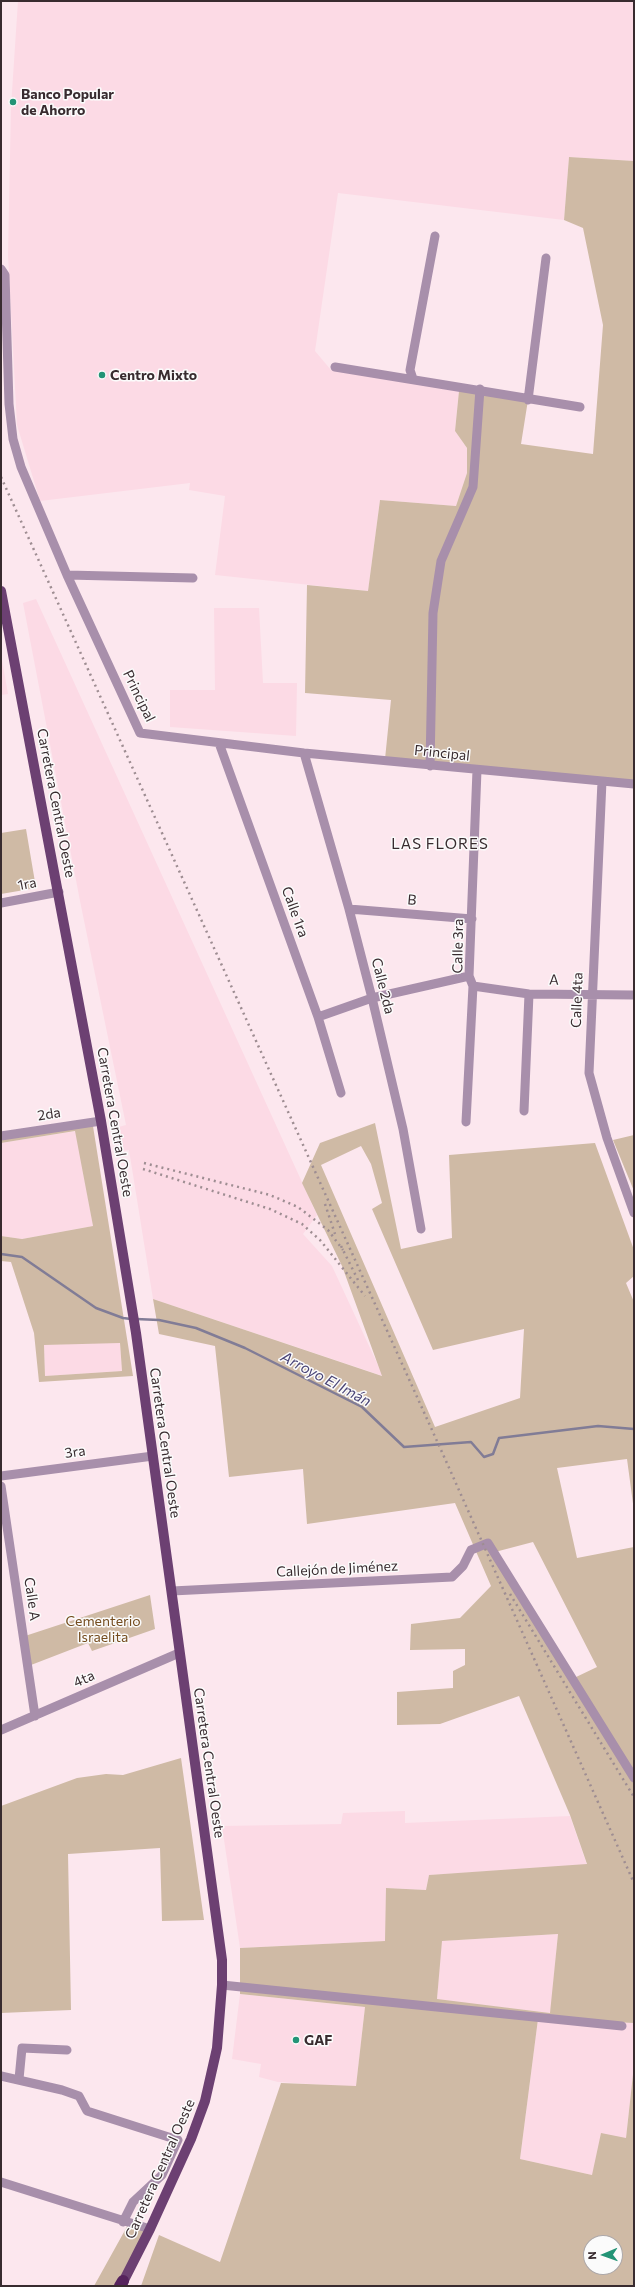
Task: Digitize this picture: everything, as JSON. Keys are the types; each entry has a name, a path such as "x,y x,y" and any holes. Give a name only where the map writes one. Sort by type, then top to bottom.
{"main road":[{"name":"Carretera Central Oeste","path":"1,591 101,1121 136,1333 172,1591 178,1652 216,1914 222,1985 217,2048 205,2101 191,2140 150,2230 122,2285"}],"street":[{"path":"413,379 410,370 435,236"},
{"path":"528,400 546,258"},
{"name":"Principal","path":"1,269 5,275 8,404 13,439 21,467 67,575 140,733 304,753 634,784"},
{"path":"335,367 480,390 528,400 580,407"},
{"path":"430,766 433,613 441,561 473,487 480,390"},
{"path":"67,575 193,578"},
{"name":"Calle 1ra","path":"219,743 318,1017 342,1093"},
{"name":"Calle 2da","path":"304,753 349,909 372,998 403,1129 422,1229"},
{"name":"Calle 3ra","path":"466,1122 473,986 469,976 477,770"},
{"name":"Calle 4ta","path":"602,781 589,1073 607,1138 634,1213"},
{"name":"1ra","path":"1,903 59,892"},
{"name":"B","path":"349,909 472,919"},
{"path":"318,1017 372,998 469,976"},
{"name":"A","path":"473,986 529,994 634,995"},
{"path":"524,1111 529,994"},
{"name":"2da","path":"1,1136 101,1121"},
{"name":"3ra","path":"1,1476 153,1456"},
{"name":"Calle A","path":"1,1486 35,1716"},
{"name":"Callejón de Jiménez","path":"172,1591 452,1577 464,1566 471,1550 488,1543 634,1778"},
{"name":"4ta","path":"1,1730 178,1652"},
{"path":"222,1985 622,2026"},
{"path":"19,2079 22,2048 67,2050"},
{"path":"1,2076 19,2079 79,2096 87,2111 178,2140 162,2175 133,2202 124,2222"},
{"path":"1,2182 150,2230"}],"shaded area":[{"path":"18,1 634,1 634,161 569,157 564,220 338,193 315,351 331,370 459,391 455,431 467,448 467,473 456,506 380,500 368,591 215,575 225,496 189,490 190,483 40,501 17,425 8,255 11,107"},
{"path":"36,599 317,1215 303,1234 332,1266 383,1376 153,1299 129,1150 120,1151 115,1128 126,1125 80,901 23,603"},
{"path":"214,608 259,608 263,683 297,683 296,736 170,727 170,690 215,690"},
{"path":"1,654 8,694 1,695"},
{"path":"76,1131 93,1226 22,1239 1,1236 1,1143"},
{"path":"120,1342 122,1371 45,1376 44,1345"},
{"path":"405,1811 405,1823 570,1816 587,1865 429,1875 426,1890 386,1888 386,1941 240,1948 222,1826 341,1824 343,1813"},
{"path":"558,1934 551,2013 437,2000 441,1941"},
{"path":"240,1994 365,2007 356,2087 278,2082 259,2077 261,2064 232,2059"},
{"path":"538,2019 634,2023 634,2065 626,2138 592,2175 520,2159"}],"green space":[{"path":"569,157 634,161 634,782 385,759 391,700 305,693 307,585 368,591 380,500 456,506 467,473 467,448 455,431 459,391 528,400 521,444 593,454 603,325 583,228 564,220"},
{"path":"26,829 36,888 1,894 1,833"},
{"path":"92,1120 133,1376 39,1382 34,1333 11,1262 1,1261 1,1236 22,1239 93,1226 75,1131 1,1143 1,1134","holes":["120,1343 122,1371 45,1376 44,1345"]},
{"path":"375,1123 401,1249 452,1238 449,1155 595,1143 634,1250 634,1276 626,1283 634,1302 634,1511 627,1459 557,1468 577,1558 634,1547 634,2023 538,2019 520,2159 592,2175 601,2133 626,2138 634,2065 634,2286 141,2286 159,2235 220,2262 281,2083 356,2086 365,2007 240,1994 240,1948 385,1941 386,1888 426,1890 429,1875 587,1864 570,1815 519,1696 440,1724 397,1725 397,1692 453,1688 453,1671 465,1665 465,1649 410,1650 411,1624 460,1618 491,1586 455,1503 307,1524 303,1469 229,1477 215,1346 159,1334 153,1299 382,1376 342,1266 302,1183 320,1143","holes":["361,1146 371,1164 382,1203 372,1209 433,1350 524,1329 520,1398 435,1427 321,1165","533,1542 597,1667 574,1678 495,1552","558,1934 550,2013 437,1999 442,1941"]},
{"path":"634,1135 634,1191 613,1140"},
{"name":"Cementerio Israelita","path":"150,1595 155,1629 92,1651 88,1643 31,1665 25,1636"},
{"path":"181,1758 204,1920 162,1921 160,1848 68,1854 71,2010 1,2013 1,1806 77,1778 106,1774 123,1775"},
{"path":"129,2223 150,2229 120,2286 94,2286"}],"waterway":[{"name":"Arroyo El Imán","path":"1,1254 22,1257 96,1308 123,1318 131,1319"},
{"name":"Arroyo El Imán","path":"136,1319 159,1320 196,1328 245,1348 362,1407 404,1447 471,1442 484,1457 493,1454 499,1438 598,1426 634,1429"}],"railway":[{"path":"1,477 446,1461 634,1883"},
{"path":"144,1163 270,1195 298,1207 328,1230 343,1250"},
{"path":"143,1169 270,1209 302,1224 320,1240 365,1296"},
{"path":"325,1204 335,1234"},
{"path":"341,1246 358,1280"},
{"path":"510,1594 634,1797"}],"place":[{"name":"Banco Popular de Ahorro","path":"13,102"},
{"name":"Centro Mixto","path":"102,375"},
{"name":"GAF","path":"296,2040"}],"district":[{"name":"LAS FLORES","path":"440,844"}]}
